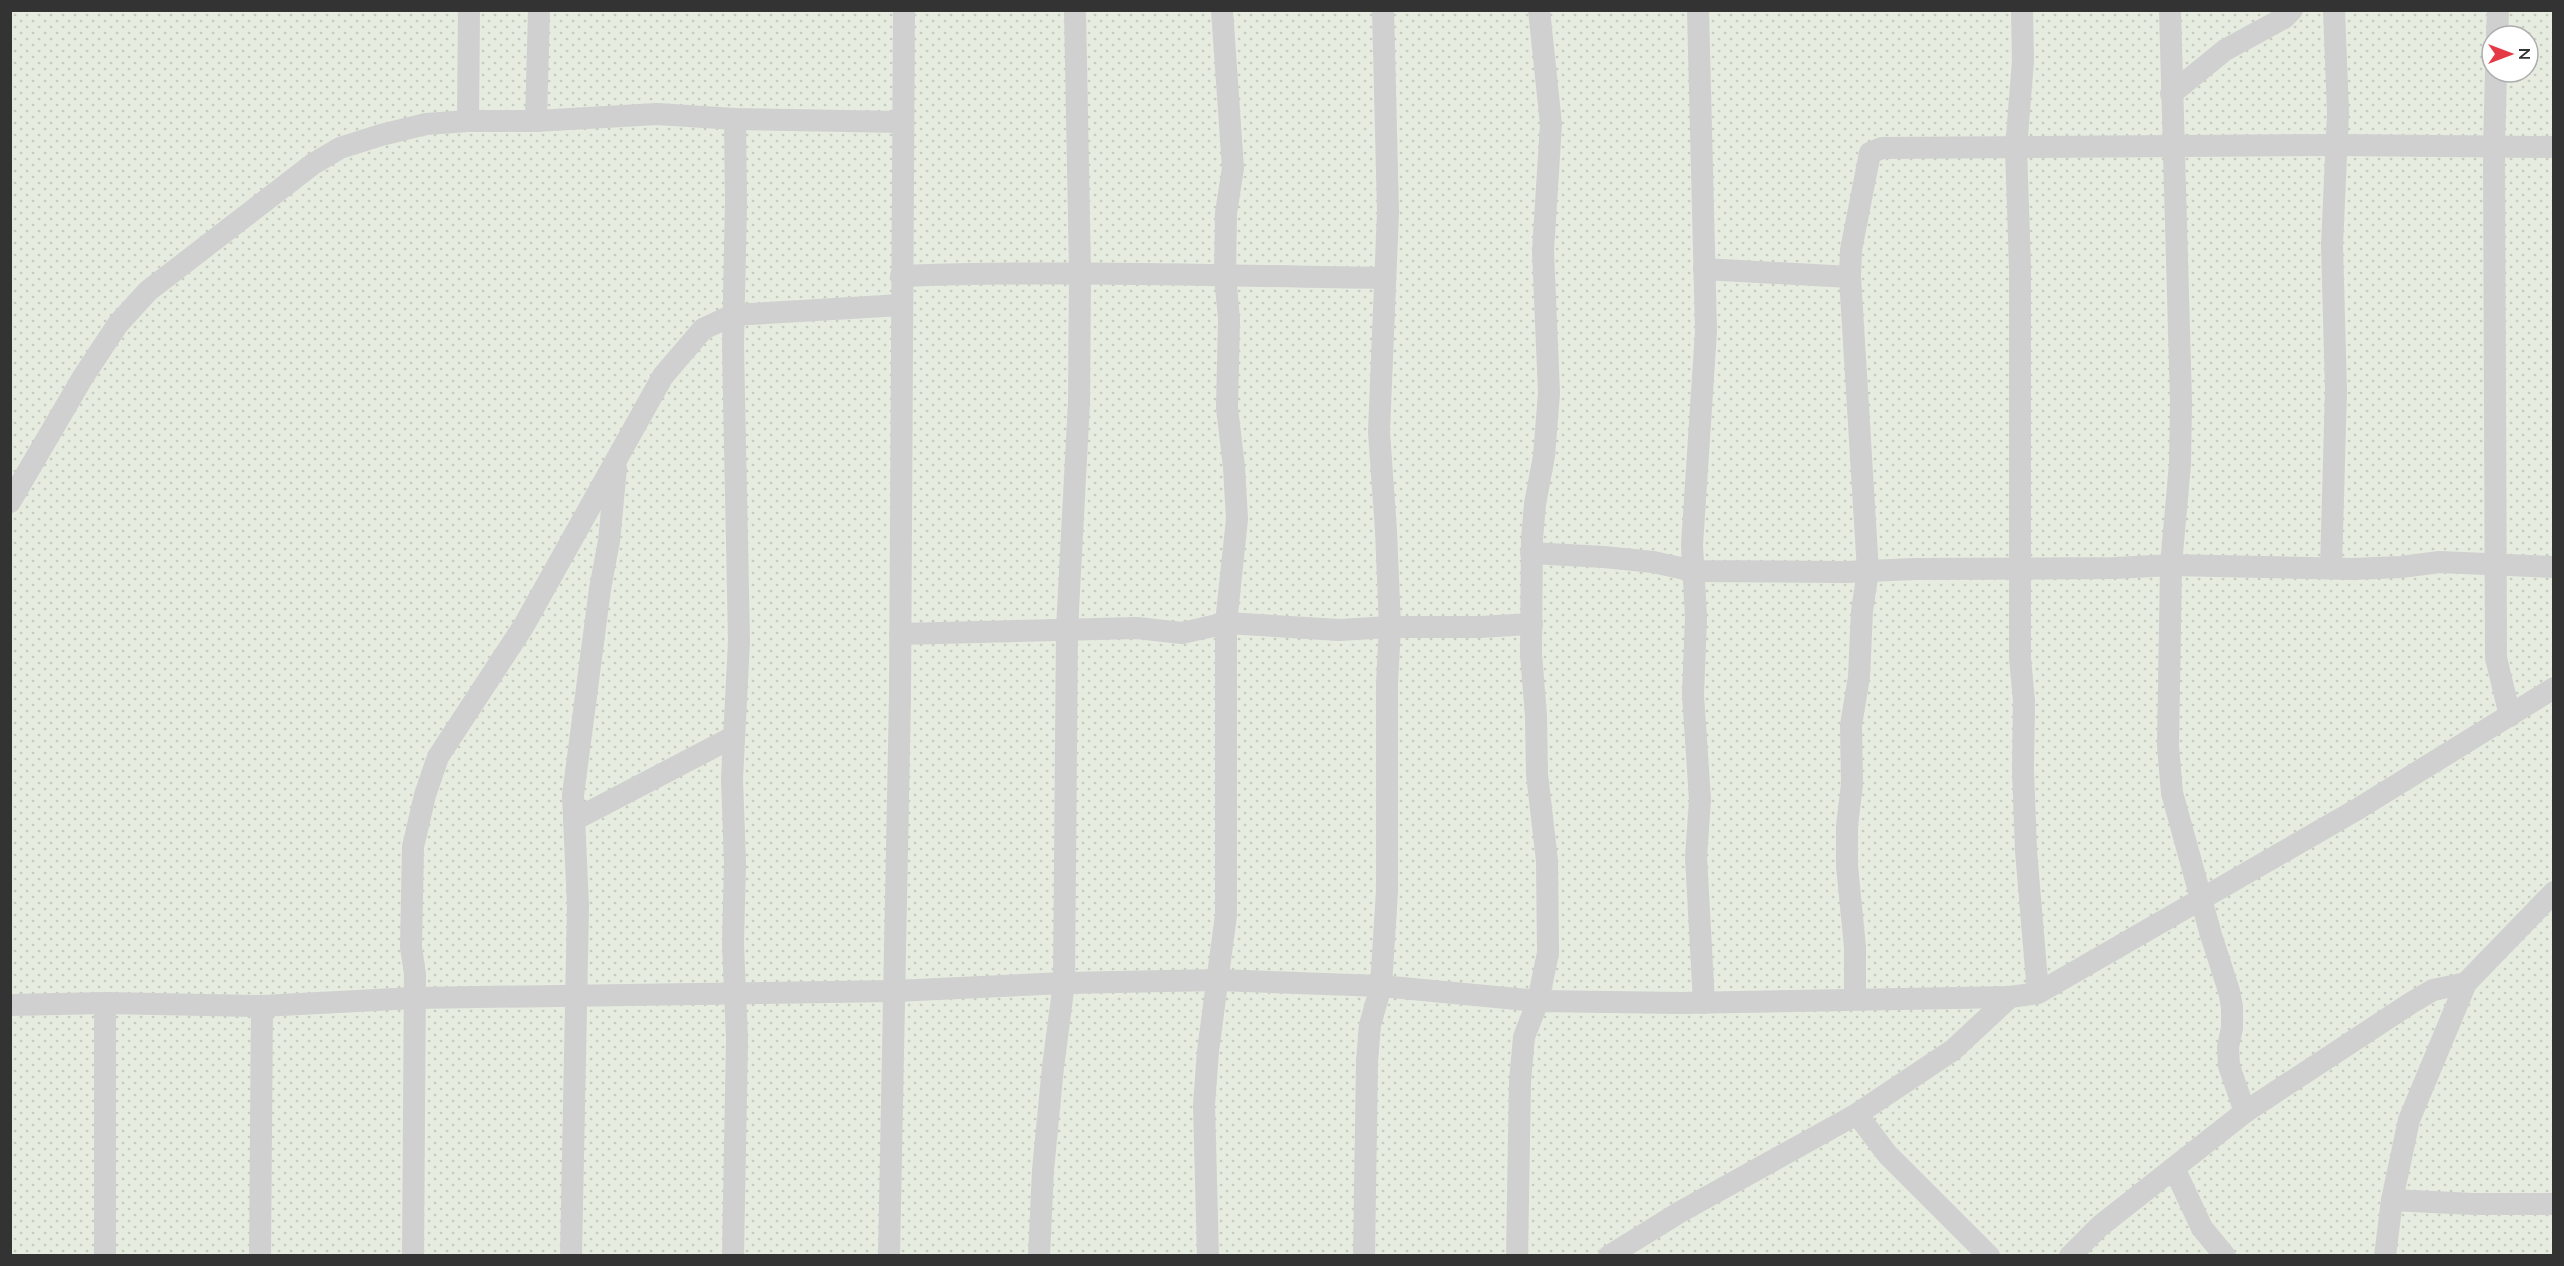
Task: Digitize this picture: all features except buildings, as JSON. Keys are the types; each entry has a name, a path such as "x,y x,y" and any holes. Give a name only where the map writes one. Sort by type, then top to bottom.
{"street":[{"path":"468,121 469,10"},
{"path":"536,121 539,10"},
{"path":"889,1256 900,634 904,10"},
{"path":"1039,1256 1043,1170 1064,983 1067,629 1079,402 1077,349 1080,272 1075,10"},
{"path":"1208,1256 1204,1105 1208,1052 1226,915 1226,623 1236,519 1234,466 1227,408 1228,319 1225,276 1226,213 1233,168 1222,10"},
{"path":"1364,1256 1367,1061 1370,1025 1381,986 1387,891 1387,683 1390,627 1379,432 1388,212 1383,10"},
{"path":"1517,1256 1520,1081 1524,1037 1538,1001 1548,953 1547,861 1537,774 1531,553 1534,504 1544,456 1549,393 1543,251 1551,124 1539,10"},
{"path":"1698,10 1706,332 1692,545 1696,617 1693,695 1700,800 1696,857 1704,1003"},
{"path":"2022,10 2023,61 2016,148 2020,267 2020,658 2025,701 2023,769 2026,851 2038,993"},
{"path":"2170,10 2181,402 2180,464 2171,565 2168,746 2172,794 2229,991 2232,1007 2232,1028 2228,1047 2229,1066 2245,1112"},
{"path":"2171,94 2225,50 2284,18 2292,10"},
{"path":"2331,568 2336,390 2332,245 2338,113 2334,10"},
{"path":"2496,84 2496,658 2510,716"},
{"path":"10,502 82,377 118,324 148,291 313,164 340,148 426,124 468,121 536,121 657,114 735,119 902,122"},
{"path":"733,1256 737,1039 734,993 733,736 739,641 733,315 736,203 735,119"},
{"path":"1855,999 1855,947 1847,826 1852,784 1851,725 1859,677 1862,611 1868,571 1850,277 1851,250 1862,205 1867,159 1875,149 2336,145 2553,147"},
{"path":"1704,269 1850,277"},
{"path":"901,276 1080,272 1385,278"},
{"path":"413,1256 415,974 411,947 413,847 425,795 438,757 524,627 663,376 703,329 733,315 901,305"},
{"path":"571,1256 578,906 573,795 600,589 609,541 617,458"},
{"path":"1531,553 1653,562 1694,570 1868,571 2171,565 2331,568 2401,567 2440,562 2553,567"},
{"path":"900,634 1015,633 1067,629 1137,628 1182,633 1226,623 1331,630 1532,624"},
{"path":"10,1005 105,1003 262,1006 414,998 895,991 1064,983 1218,980 1381,986 1538,1001 1704,1003 2010,997 2038,993 2356,810 2553,688"},
{"path":"574,820 733,736"},
{"path":"2385,1256 2392,1200 2409,1120 2466,982 2553,892"},
{"path":"2070,1256 2100,1226 2245,1112 2433,990 2466,982"},
{"path":"1609,1256 1680,1212 1857,1114 1953,1050 2010,997"},
{"path":"105,1003 105,1256"},
{"path":"260,1256 262,1006"},
{"path":"1857,1114 1887,1154 1989,1256"},
{"path":"2174,1168 2202,1228 2225,1256"},
{"path":"2392,1200 2473,1204 2553,1204"}],"shaded area":[{"path":"11,11 2553,11 2553,1255 11,1255"}]}
